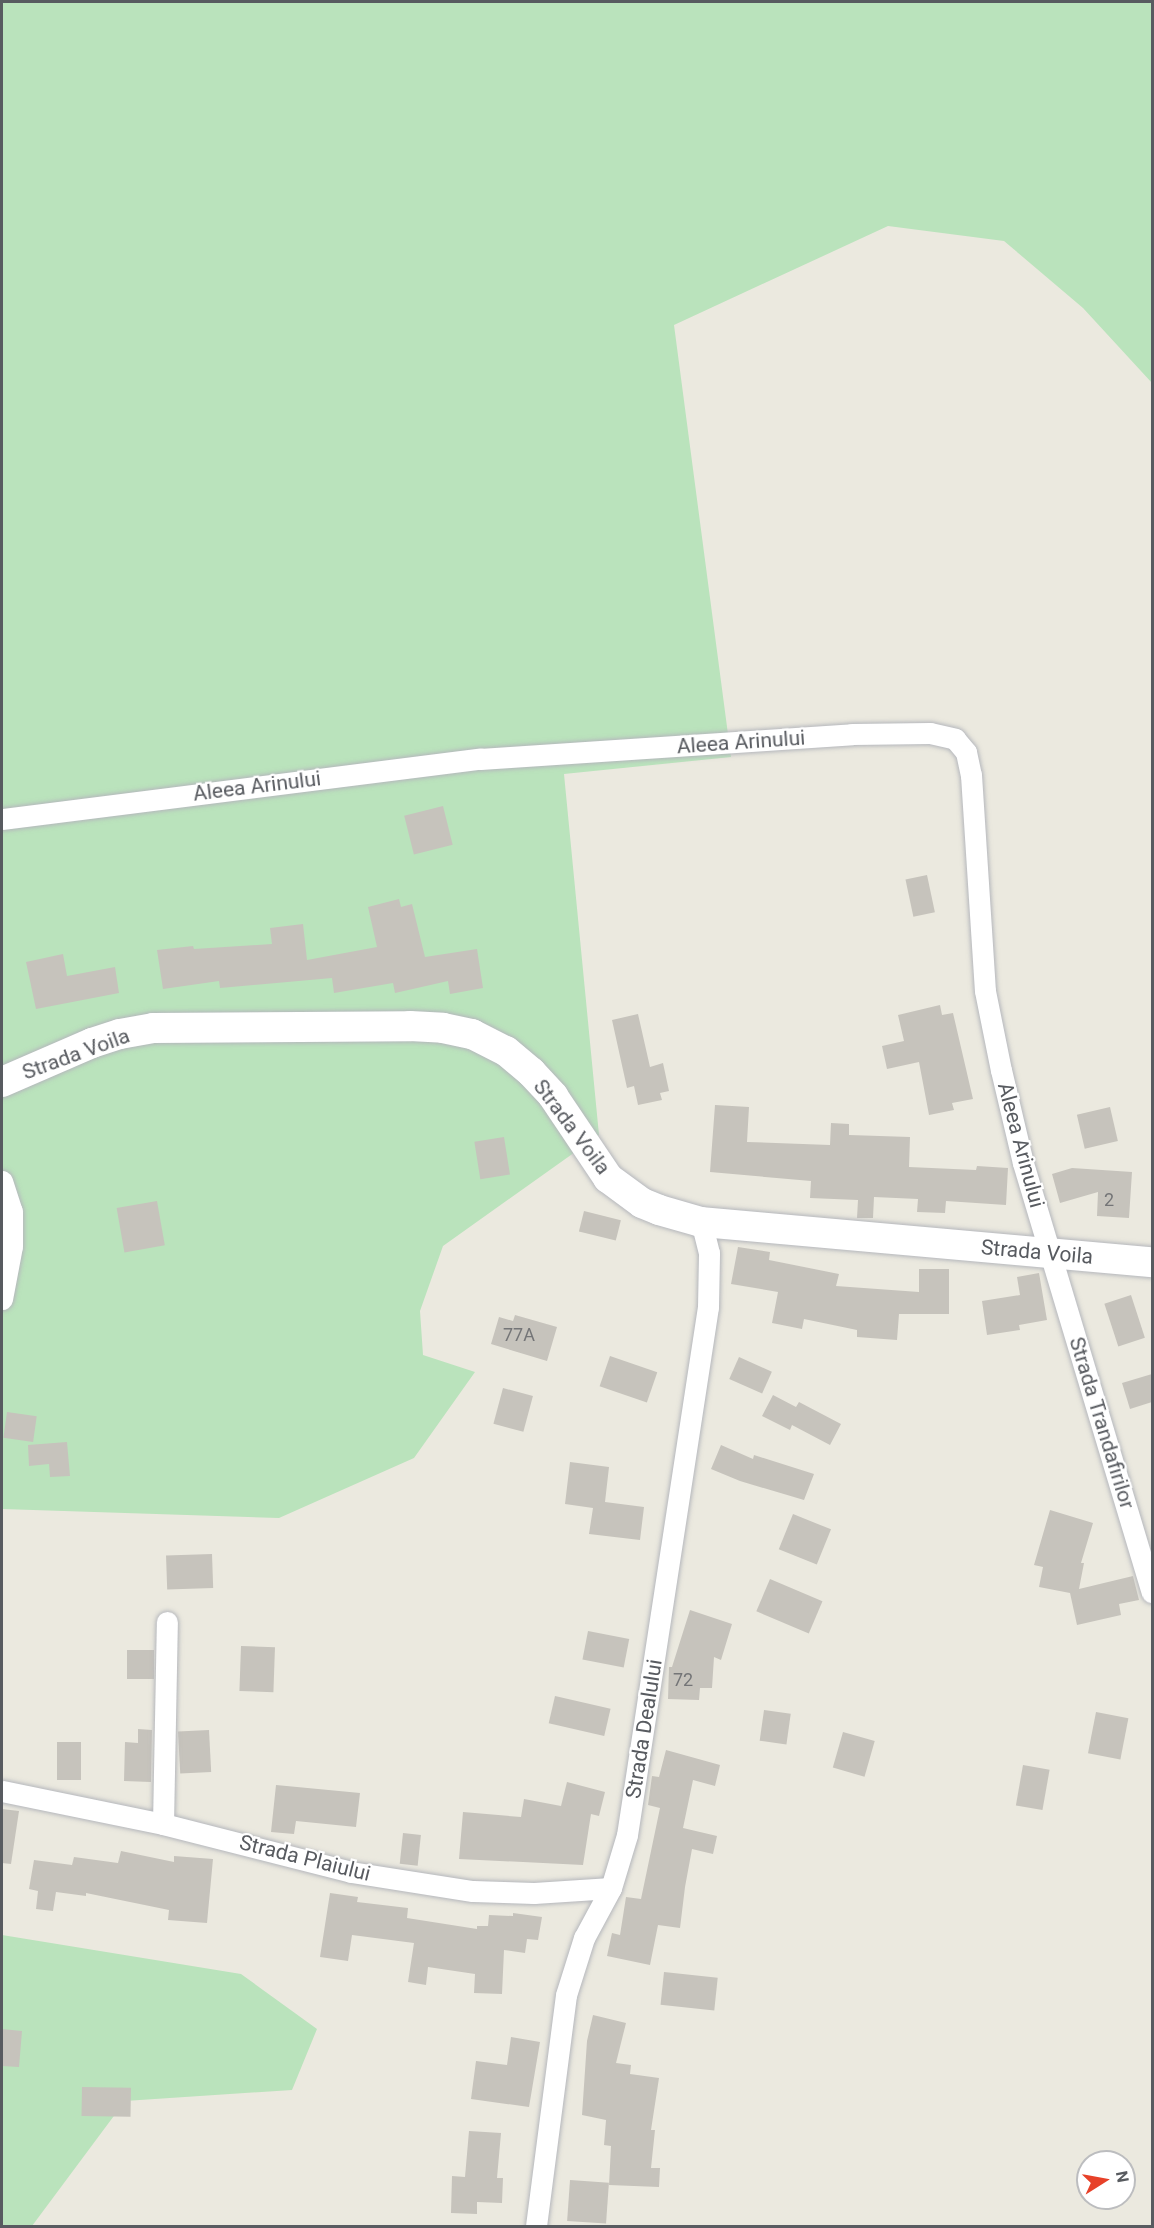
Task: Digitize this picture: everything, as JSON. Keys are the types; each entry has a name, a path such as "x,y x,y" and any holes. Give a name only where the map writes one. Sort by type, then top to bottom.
{"main road":[{"name":"Strada Voila","path":"2,1082 92,1044 120,1034 153,1028 410,1026 472,1034 506,1051 531,1072 553,1096 603,1170 625,1192 659,1210 701,1222 1152,1262"}],"street":[{"name":"Aleea Arinului","path":"2,819 480,759 852,734 930,733 955,739 966,752 971,775 985,991 1023,1163 1052,1254"},
{"path":"2,1181 12,1211 12,1245 2,1299"},
{"name":"Strada Dealului","path":"536,2226 566,1995 584,1938 611,1888 627,1835 708,1307 709,1253 701,1222"},
{"name":"Strada Trandafirilor","path":"1052,1254 1152,1592"},
{"path":"163,1824 167,1622"},
{"name":"Strada Plaiului","path":"2,1791 163,1824 351,1872 473,1891 534,1893 611,1888"}],"green space":[{"path":"2,2 1152,2 1152,383 1083,308 1004,241 888,226 674,325 731,757 564,774 599,1135 443,1246 420,1311 423,1355 475,1372 414,1458 279,1518 2,1509"},
{"path":"2,1935 241,1974 317,2029 292,2090 125,2101 32,2226 2,2226"}],"building":[{"path":"443,806 453,845 414,854 404,816"},
{"path":"927,875 935,912 913,917 905,880"},
{"path":"399,899 401,907 412,904 425,957 477,949 483,988 450,994 448,981 395,993 393,983 334,993 332,978 220,988 219,981 163,989 157,950 193,946 194,949 272,944 270,928 303,924 307,960 377,947 368,907"},
{"path":"63,954 67,976 115,967 119,993 36,1009 26,962"},
{"path":"940,1005 942,1015 953,1013 973,1099 952,1103 954,1110 929,1115 919,1062 887,1069 882,1046 904,1041 898,1015"},
{"path":"638,1014 650,1067 663,1063 669,1091 660,1093 662,1100 638,1105 634,1086 627,1088 612,1020"},
{"path":"715,1105 749,1107 747,1142 830,1145 831,1123 849,1124 849,1135 910,1137 909,1167 976,1170 977,1166 1008,1168 1006,1205 946,1201 945,1213 917,1212 918,1199 874,1197 873,1218 857,1218 858,1200 810,1198 811,1181 710,1172"},
{"path":"1110,1107 1118,1141 1085,1149 1077,1115"},
{"path":"504,1137 510,1175 480,1179 474,1142"},
{"path":"1072,1168 1132,1172 1129,1218 1097,1216 1098,1192 1060,1203 1052,1174"},
{"path":"157,1201 165,1245 124,1252 117,1208"},
{"path":"584,1211 621,1220 616,1241 579,1231"},
{"path":"738,1247 770,1252 769,1260 839,1274 836,1286 919,1292 919,1269 949,1269 949,1314 899,1314 897,1340 857,1337 857,1330 804,1319 802,1329 772,1323 778,1292 731,1284"},
{"path":"1039,1273 1047,1320 1019,1325 1020,1330 987,1335 982,1301 1020,1295 1017,1277"},
{"path":"1131,1295 1145,1338 1118,1346 1104,1304"},
{"path":"515,1315 557,1327 547,1361 491,1344 499,1317 513,1321"},
{"path":"610,1356 657,1372 647,1403 600,1386"},
{"path":"739,1357 772,1372 762,1394 729,1379"},
{"path":"1152,1374 1152,1402 1130,1409 1122,1383"},
{"path":"503,1388 533,1396 523,1432 493,1424"},
{"path":"773,1395 796,1407 799,1402 841,1424 830,1445 792,1425 790,1430 762,1416"},
{"path":"7,1412 37,1416 33,1442 3,1438"},
{"path":"67,1442 70,1476 50,1477 49,1464 29,1466 28,1445"},
{"path":"721,1445 753,1459 754,1455 814,1474 804,1500 740,1481 711,1469"},
{"path":"570,1462 609,1467 605,1502 644,1507 640,1540 589,1534 593,1508 565,1504"},
{"path":"1050,1510 1093,1523 1081,1563 1084,1563 1079,1589 1133,1576 1139,1600 1119,1604 1121,1615 1077,1625 1070,1593 1039,1587 1043,1567 1034,1565"},
{"path":"793,1514 831,1529 817,1565 779,1549"},
{"path":"212,1554 213,1588 167,1590 166,1556"},
{"path":"770,1579 822,1601 809,1633 756,1611"},
{"path":"690,1610 732,1624 721,1660 714,1657 712,1688 700,1688 699,1700 668,1699 669,1667 672,1667"},
{"path":"588,1631 629,1639 624,1667 582,1659"},
{"path":"241,1646 275,1647 273,1692 239,1691"},
{"path":"127,1650 154,1650 154,1679 127,1679"},
{"path":"555,1696 611,1709 604,1736 549,1723"},
{"path":"764,1710 791,1714 786,1744 760,1741"},
{"path":"1096,1712 1128,1718 1120,1760 1088,1753"},
{"path":"138,1729 152,1730 151,1782 124,1781 125,1742 138,1743"},
{"path":"209,1730 211,1772 180,1774 178,1732"},
{"path":"843,1732 875,1741 865,1777 833,1768"},
{"path":"57,1742 81,1742 81,1780 57,1780"},
{"path":"666,1750 720,1765 715,1786 693,1780 683,1828 717,1836 713,1854 692,1849 680,1928 658,1925 650,1965 607,1956 612,1933 620,1935 626,1897 641,1899 660,1808 648,1805 652,1776 659,1777"},
{"path":"1023,1765 1050,1770 1042,1810 1016,1805"},
{"path":"567,1782 605,1792 599,1816 591,1814 583,1865 459,1859 463,1812 521,1817 524,1799 561,1806"},
{"path":"276,1785 360,1793 356,1827 296,1821 294,1834 271,1832"},
{"path":"2,1809 19,1811 11,1864 2,1863"},
{"path":"403,1833 421,1835 418,1866 400,1864"},
{"path":"121,1851 174,1862 174,1856 213,1859 207,1923 168,1920 169,1910 86,1893 86,1896 56,1892 53,1911 36,1909 38,1891 29,1889 34,1860 72,1865 74,1857 118,1863"},
{"path":"330,1893 358,1897 357,1902 408,1908 407,1918 477,1929 477,1926 488,1926 489,1915 513,1916 513,1913 542,1917 538,1940 527,1939 525,1953 504,1950 502,1994 474,1993 475,1974 428,1967 426,1985 408,1982 414,1943 352,1935 348,1961 320,1957"},
{"path":"664,1972 718,1978 714,2010 661,2005"},
{"path":"593,2015 626,2023 616,2063 631,2065 630,2074 659,2078 651,2130 655,2130 651,2168 660,2168 659,2187 609,2185 611,2146 604,2145 606,2120 582,2115 587,2041"},
{"path":"2,2029 22,2031 19,2067 2,2066"},
{"path":"511,2037 540,2042 529,2107 471,2099 476,2061 507,2065"},
{"path":"82,2087 131,2088 130,2117 81,2116"},
{"path":"469,2131 501,2133 497,2178 503,2178 502,2203 477,2202 477,2214 451,2213 452,2176 465,2177"},
{"path":"570,2180 609,2183 606,2224 567,2221"}]}
